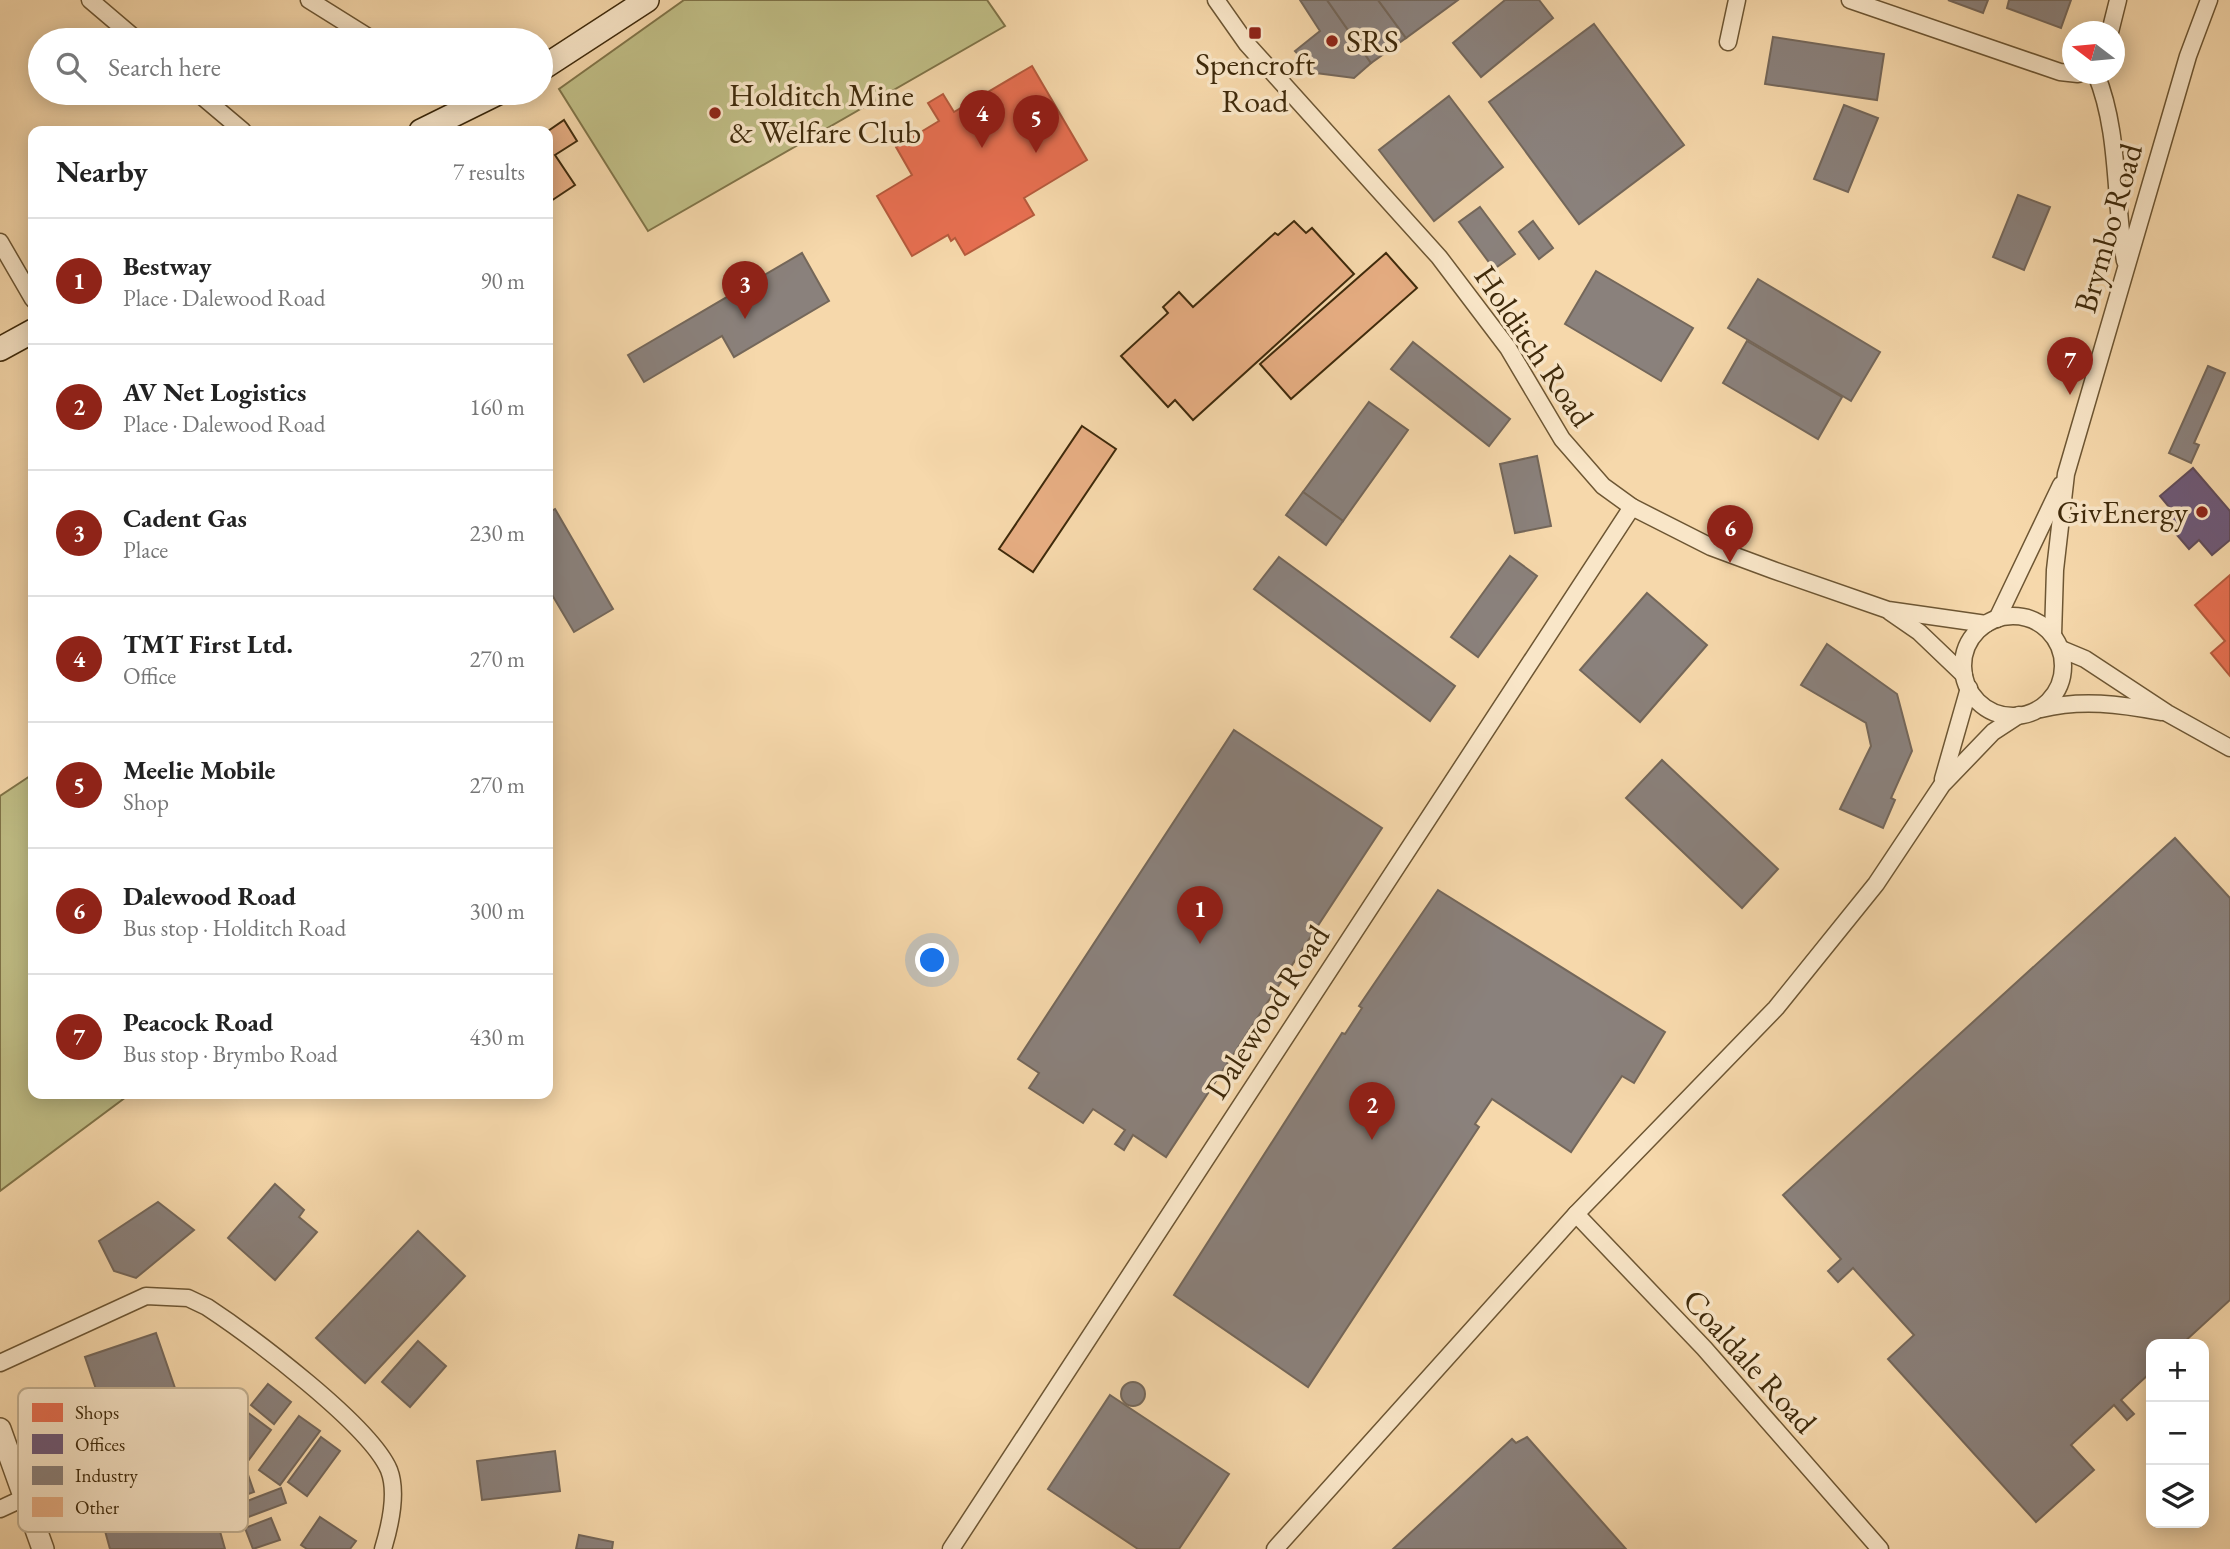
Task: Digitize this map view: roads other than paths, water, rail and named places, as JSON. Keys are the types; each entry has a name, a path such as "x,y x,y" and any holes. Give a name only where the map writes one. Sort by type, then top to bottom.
{"main road":[{"path":"553,61 647,0"},
{"path":"429,126 456,105"},
{"path":"0,349 28,334"}],"street":[{"path":"90,0 123,28"},
{"path":"309,0 354,28"},
{"name":"Holditch Road","path":"1216,0 1247,44 1439,257 1508,348 1545,414 1580,462 1603,485 1632,507 1711,547 1888,611 1919,632 1967,682"},
{"path":"1728,42 1737,0"},
{"path":"1850,0 2062,72"},
{"path":"2113,21 2118,0"},
{"name":"Brymbo Road","path":"2057,642 2055,570 2066,474 2188,57 2209,0"},
{"path":"2100,84 2107,100 2118,223 2126,267"},
{"path":"212,105 237,126"},
{"path":"0,242 28,290"},
{"name":"Brymbo Road","path":"1991,621 2066,474"},
{"name":"Dalewood Road","path":"951,1549 1632,507"},
{"name":"Holditch Road","path":"1888,611 1991,621"},
{"path":"1942,785 1967,682 1966,649 1976,633 1991,621 2017,616 2031,619 2057,642 2166,713 2230,748"},
{"path":"1275,1549 1576,1214 1776,1008 1876,884 1942,785 1993,732 2046,704 2058,688 2063,672 2057,642"},
{"path":"1967,682 1978,701 1992,711 2026,713 2064,704 2118,704 2166,713"},
{"name":"Coaldale Road","path":"1576,1214 1704,1348 1880,1549"},
{"path":"0,1363 146,1296 188,1298 207,1307 370,1439 390,1472 392,1514 383,1549"},
{"path":"0,1429 18,1476"},
{"path":"0,1509 18,1501"},
{"path":"37,1532 43,1549"}],"place":[{"name":"Spencroft Road","path":"1255,33"},
{"name":"SRS","path":"1332,41"},
{"name":"Holditch Mine & Welfare Club","path":"715,113"},
{"name":"TMT First Ltd.","path":"982,148"},
{"name":"Meelie Mobile","path":"1036,153"},
{"name":"Cadent Gas","path":"745,319"},
{"name":"Peacock Road","path":"2070,395"},
{"name":"GivEnergy","path":"2202,512"},
{"name":"Dalewood Road","path":"1730,563"},
{"name":"Bestway","path":"1200,944"},
{"name":"AV Net Logistics","path":"1372,1140"}]}
